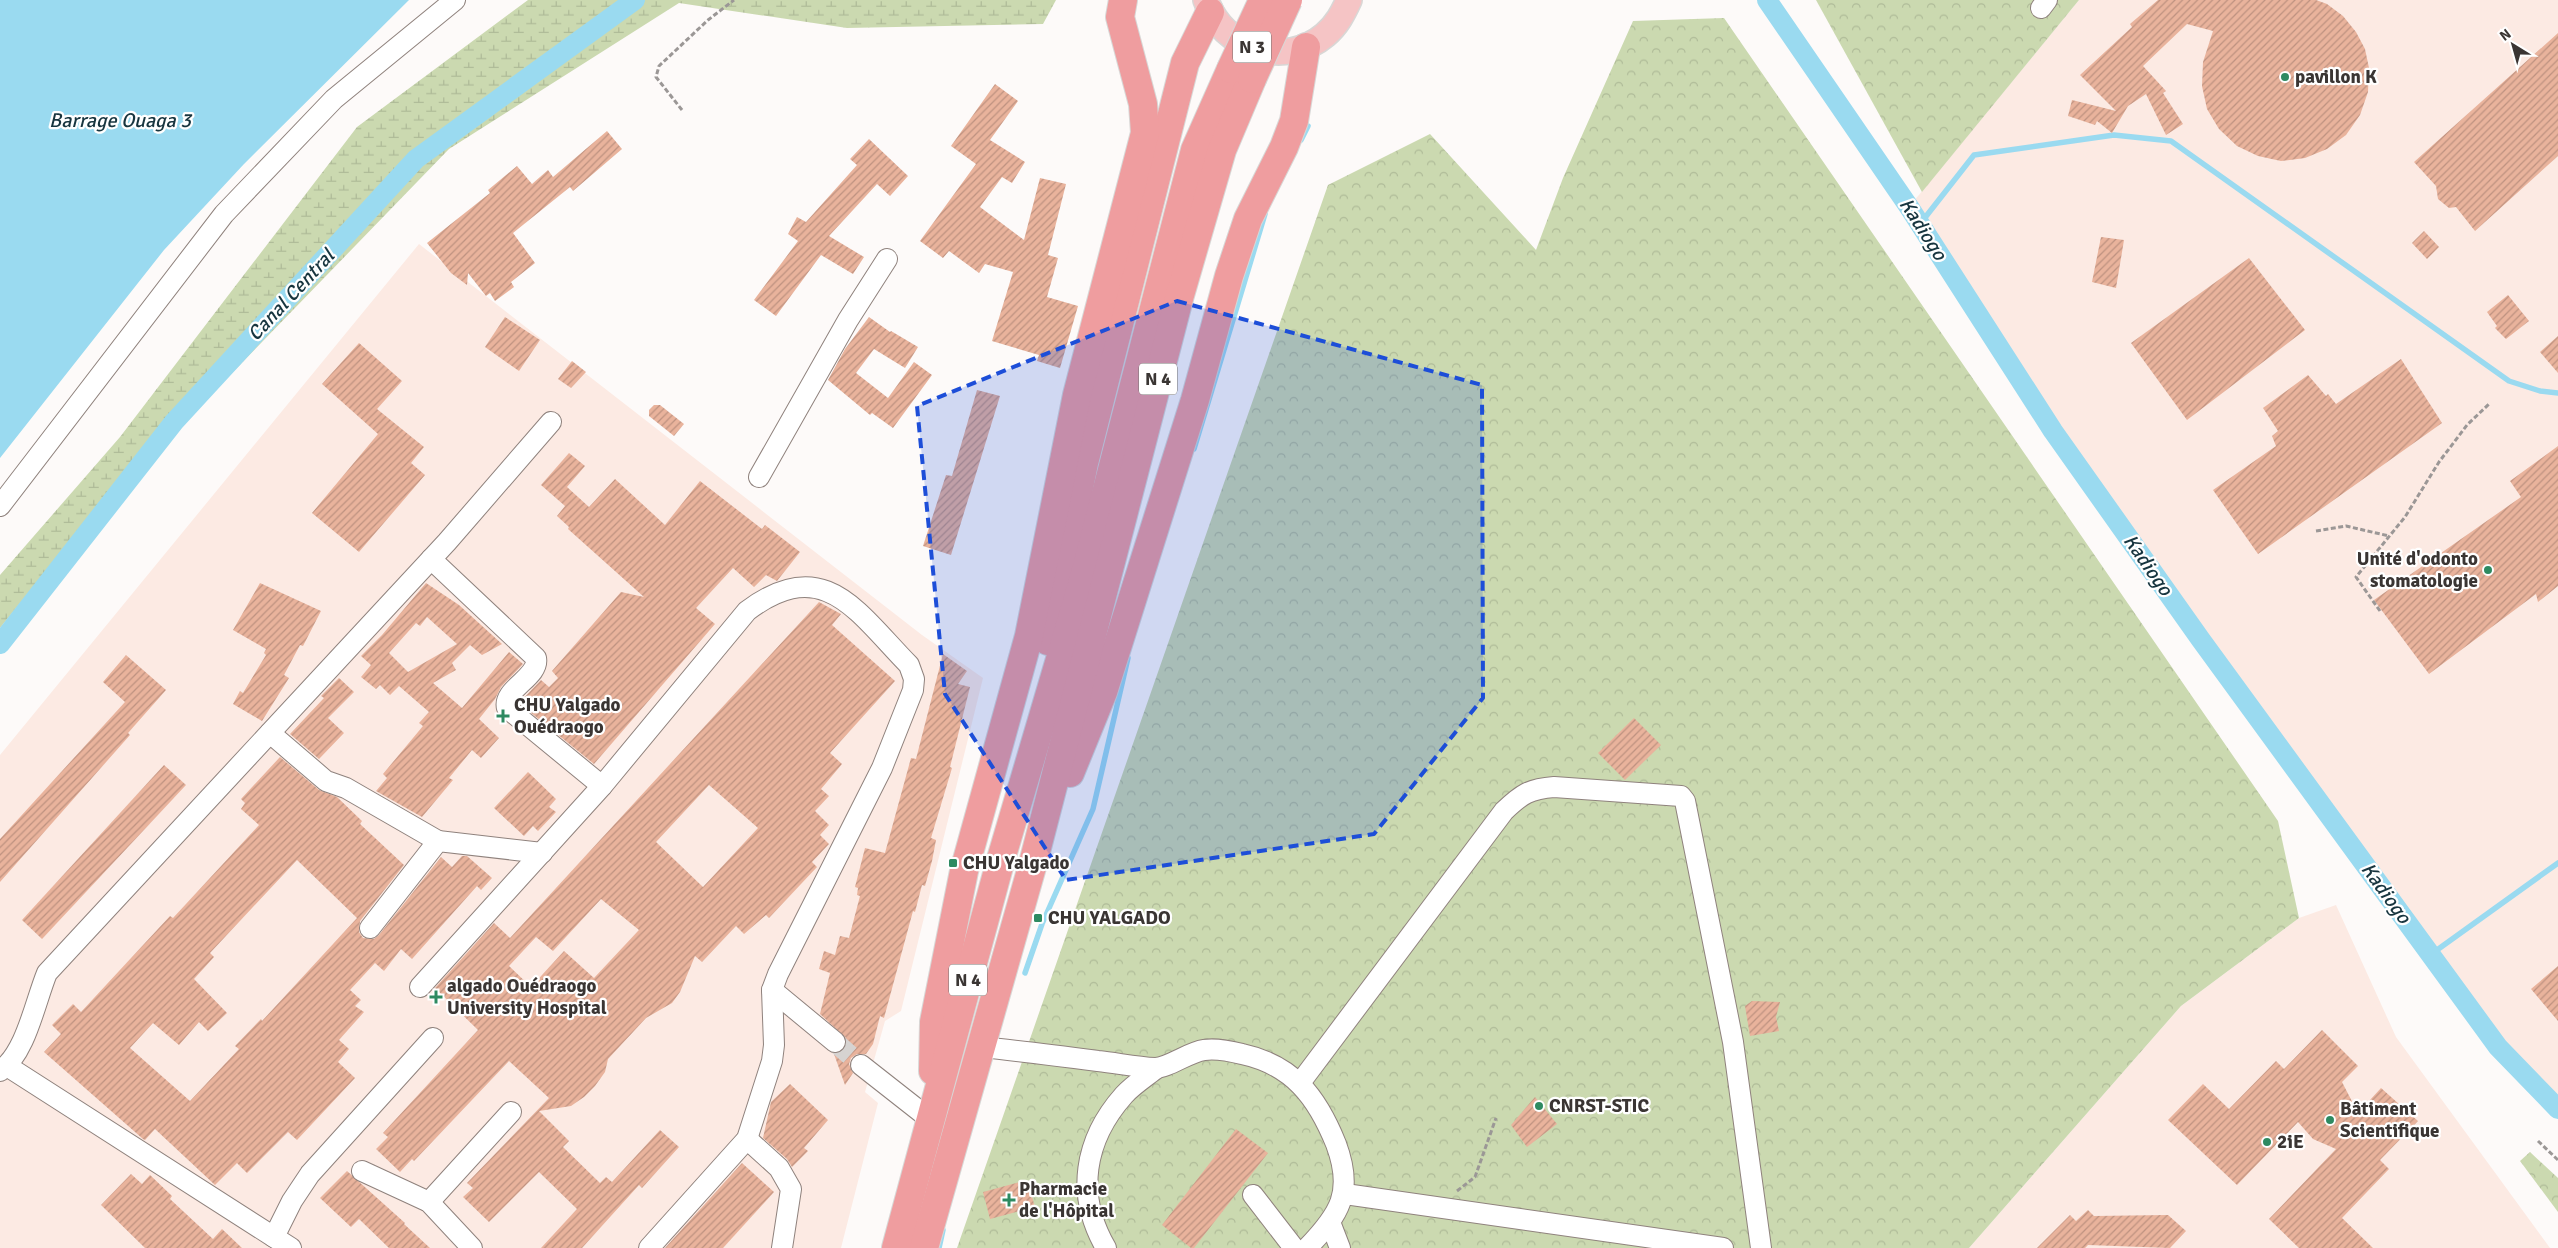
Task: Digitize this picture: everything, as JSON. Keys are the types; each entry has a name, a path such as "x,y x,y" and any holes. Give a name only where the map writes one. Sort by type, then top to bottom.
{"highway":[{"path":"931,1120 934,1022 964,871 1029,636 1077,394 1145,133 1143,104 1120,17 1123,0"},
{"name":"N 4","path":"924,1248 1032,867 1180,295 1263,0"},
{"name":"N 4","path":"896,1248 1001,858 1084,578 1195,150 1288,0"},
{"path":"1001,858 1084,463 1185,63 1208,6"},
{"path":"1032,867 1103,692 1195,400 1228,276 1248,219 1284,147 1294,121 1306,47"}],"main road":[{"name":"N 3","path":"1208,6 1224,30 1241,44 1262,51 1284,52 1306,47 1330,30 1340,18 1349,0"}],"street":[{"path":"0,506 224,214 334,99 455,0"},
{"path":"759,478 843,328 887,259"},
{"path":"292,1248 4,1069 26,1033 47,973 431,558 551,422"},
{"path":"431,558 536,658 534,667 507,700 507,708 602,786"},
{"path":"420,987 602,786 724,637 747,611 765,597 785,590 806,587 826,589 846,600 909,665 914,679 913,690 882,768 778,974 772,990 774,1045 772,1061 747,1138 649,1248"},
{"path":"270,733 326,781 346,788 438,841 542,853"},
{"path":"1300,1083 1504,811 1521,795 1534,789 1554,787 1680,796 1685,802 1733,1042 1761,1248"},
{"path":"370,928 438,841"},
{"path":"772,990 834,1042"},
{"path":"274,1237 292,1201 310,1174 433,1038"},
{"path":"981,1047 1157,1068"},
{"path":"1106,1248 1093,1218 1087,1188 1090,1151 1103,1124 1125,1094 1157,1068 1186,1055 1204,1050 1228,1050 1261,1058 1285,1070 1300,1083 1327,1123 1337,1146 1343,1167 1344,1194 1330,1222 1307,1248"},
{"path":"861,1065 931,1120"},
{"path":"429,1202 511,1112"},
{"path":"747,1138 779,1168 792,1189 782,1248"},
{"path":"362,1171 429,1202 472,1248"},
{"path":"1344,1194 1723,1248"},
{"path":"1253,1195 1294,1248"},
{"path":"1330,1222 1340,1248"}],"path":[{"path":"682,110 656,77 660,66 708,20 734,0"},
{"path":"2380,611 2356,577 2389,536 2467,425 2489,404"},
{"path":"2316,531 2346,526 2389,536"},
{"path":"1440,1207 1475,1177 1496,1118"},
{"path":"2538,1141 2558,1160"}],"highlighted area":[{"path":"1177,301 1482,385 1483,698 1374,834 1066,880 945,694 917,406"}],"shaded area":[{"path":"2079,0 2558,0 2558,1109 2498,1047 2201,640 2053,431 1909,207"},
{"name":"CHU Yalgado Ouédraogo","path":"419,244 922,635 983,678 901,1011 885,1021 865,1092 878,1103 841,1248 0,1248 0,755"},
{"name":"2iE","path":"2336,905 2396,1037 2550,1248 1969,1248 2181,1006 2299,918"}],"green space":[{"path":"528,0 1056,0 1043,24 847,28 679,3 449,149 75,535 0,628 0,575 120,437 357,127"},
{"path":"1816,0 2079,0 1922,192"},
{"path":"1724,18 2278,821 2299,918 2181,1006 1969,1248 957,1248 1328,185 1430,134 1536,250 1563,178 1633,21"},
{"path":"2530,1152 2558,1178 2558,1212 2520,1161"}],"water":[{"name":"Barrage Ouaga 3","path":"0,0 409,0 244,164 164,250 0,458"}],"building":[{"name":"pavillon K","path":"2158,0 2316,0 2327,4 2343,16 2356,32 2365,49 2369,68 2368,92 2360,115 2346,135 2327,149 2305,158 2281,161 2258,156 2237,146 2219,129 2207,109 2202,86 2203,62 2213,31 2187,24 2143,66 2166,91 2163,93 2183,124 2166,135 2146,94 2128,106 2112,133 2097,121 2095,125 2068,116 2072,100 2116,111 2080,75 2132,27 2130,24"},
{"path":"2558,33 2558,156 2475,231 2456,207 2449,208 2438,199 2436,186 2414,162"},
{"path":"995,84 1018,101 990,140 1025,162 1012,183 1002,177 980,207 1024,240 1040,178 1066,184 1048,255 1058,258 1047,297 1078,306 1060,368 1037,361 1039,355 992,341 1013,272 985,264 979,273 949,251 943,258 920,241 976,164 951,146"},
{"path":"607,131 622,149 573,191 570,187 513,233 535,263 511,282 514,287 495,301 490,293 486,296 468,273 467,285 451,273 427,243 490,193 488,190 517,166 532,184 548,170 553,177"},
{"path":"869,139 908,176 890,196 877,184 829,236 864,257 853,274 821,255 776,316 754,300 798,241 788,234 797,217 806,222 857,165 850,159"},
{"path":"2424,231 2439,247 2427,259 2412,243"},
{"path":"2101,237 2124,240 2116,288 2092,282"},
{"path":"2249,258 2305,330 2187,420 2131,343"},
{"path":"2508,295 2529,321 2506,339 2495,328 2497,326 2487,312"},
{"path":"505,317 540,340 519,371 485,347"},
{"path":"869,317 890,332 918,347 905,368 874,349 856,373 888,398 914,362 932,375 893,428 872,413 870,415 828,380 845,349"},
{"path":"2558,336 2558,373 2540,352"},
{"path":"359,343 402,381 377,409 424,447 411,463 425,475 359,552 312,513 378,434 322,384"},
{"path":"2401,359 2442,423 2258,554 2213,490 2276,446 2272,436 2278,431 2263,408 2308,375 2326,396 2328,394 2336,404"},
{"path":"572,361 586,372 571,388 558,379"},
{"path":"977,390 1000,396 951,555 923,546 946,475 952,476"},
{"path":"654,405 660,405 684,424 674,436 649,416 649,410"},
{"name":"Unité d'odonto stomatologie","path":"2558,446 2558,586 2538,602 2536,594 2429,674 2374,600 2521,497 2510,481"},
{"path":"569,453 585,466 567,487 589,507 615,479 665,525 700,481 762,529 765,525 800,552 777,581 766,575 754,587 733,568 696,608 715,624 594,764 519,703 541,680 549,687 558,678 552,671 621,592 644,597 568,529 569,527 557,516 565,506 541,485"},
{"path":"260,583 321,611 303,646 300,645 284,675 289,678 262,721 233,704 240,691 243,693 266,655 264,653 266,649 233,630"},
{"path":"426,583 459,605 502,644 482,655 470,645 452,663 456,670 433,683 462,708 509,652 523,664 501,687 495,699 479,719 499,738 481,758 472,750 449,778 453,780 422,817 376,791 387,778 383,774 423,726 419,723 429,712 399,686 390,695 380,685 376,689 361,677 371,665 361,656 382,635","holes":["427,617 457,644 408,672 389,653 416,623 420,626"]},
{"path":"819,602 841,614 832,625 895,681 830,753 842,764 821,789 829,796 815,811 829,825 820,835 829,844 812,862 817,867 769,918 766,915 744,934 736,926 702,962 695,956 680,992 672,1003 646,1018 608,1059 605,1072 584,1097 571,1106 539,1111 569,1141 563,1147 600,1183 606,1177 612,1182 660,1130 679,1147 642,1188 639,1185 582,1248 541,1248 577,1209 539,1172 489,1222 463,1197 473,1188 467,1183 549,1098 509,1061 414,1161 412,1159 400,1172 376,1149 388,1137 383,1133 478,1030 435,988 494,923 510,938","holes":["709,785 758,828 703,887 656,842","601,899 639,930 594,978 564,951 531,987 509,966 536,937 553,951"]},
{"path":"943,654 967,671 958,684 970,687 950,767 952,768 931,838 936,840 932,861 925,886 922,885 915,912 913,911 884,1018 880,1016 873,1044 866,1054 857,1054 851,1058 849,1064 853,1073 845,1085 834,1054 844,1049 846,1038 820,1014 830,973 819,969 824,951 835,955 840,936 849,938 860,896 857,895 858,888 855,887 865,848 885,853 911,758 916,759"},
{"path":"126,655 166,690 128,733 130,735 0,882 0,839 125,702 103,682"},
{"path":"339,678 354,692 328,718 344,733 319,759 290,734 324,698 321,696"},
{"path":"1634,718 1661,745 1625,780 1598,753"},
{"path":"280,757 319,790 337,797 362,821 360,824 404,865 360,921 359,932 363,938 374,939 379,935 441,857 452,867 462,856 467,856 492,878 481,890 477,886 412,959 401,949 384,971 375,963 350,990 361,1000 355,1006 364,1012 339,1040 349,1049 338,1062 355,1078 297,1140 288,1132 247,1173 237,1163 215,1185 155,1129 145,1140 143,1139 44,1052 61,1034 52,1025 73,1004 81,1012 170,916 173,918 259,825 241,809 245,803 241,799","holes":["297,860 357,918 262,1021 261,1019 235,1046 239,1049 190,1101 130,1048 153,1023 179,1045 199,1022 208,1031 227,1013 194,979 214,957 210,953"]},
{"path":"164,765 186,785 42,939 22,920"},
{"path":"528,772 556,799 549,807 556,812 538,831 533,826 524,836 494,808"},
{"path":"2558,966 2558,1021 2531,989"},
{"path":"1752,1001 1780,1002 1776,1017 1779,1031 1750,1036 1745,1006"},
{"path":"2322,1030 2358,1066 2342,1082 2358,1113 2381,1088 2418,1121 2380,1160 2389,1169 2342,1218 2373,1248 2299,1248 2269,1219 2336,1149 2313,1139 2298,1122 2237,1185 2168,1120 2203,1084 2229,1109 2276,1061 2284,1069"},
{"path":"790,1084 828,1120 804,1148 808,1151 792,1167 787,1159 763,1138 771,1102"},
{"path":"1535,1097 1557,1124 1527,1147 1511,1125"},
{"path":"1236,1129 1268,1153 1194,1248 1191,1248 1162,1225"},
{"path":"742,1163 774,1192 723,1248 665,1248"},
{"path":"347,1171 430,1248 389,1248 359,1219 351,1227 320,1198"},
{"path":"131,1174 142,1184 150,1175 172,1196 170,1199 213,1239 222,1229 242,1248 145,1248 101,1205"},
{"name":"Pharmacie de l'Hôpital","path":"1027,1180 1035,1207 990,1219 983,1192"},
{"path":"2088,1210 2094,1216 2168,1215 2186,1231 2170,1248 2088,1245 2085,1248 2037,1248 2070,1215 2076,1221"}],"waterway":[{"name":"Canal Central","path":"0,644 174,422 416,159 635,0"},
{"name":"Kadiogo","path":"1767,0 1909,207 2053,431 2201,640 2498,1047 2558,1109"},
{"path":"1301,140 1308,126"},
{"path":"1920,224 1974,155 2114,135 2171,141 2509,381 2540,391 2558,393"},
{"path":"1194,449 1265,214"},
{"path":"1025,973 1042,924 1093,809 1128,658"},
{"path":"2430,955 2558,863"},
{"path":"939,1248 943,1230"}],"tunnel":[{"path":"835,1042 861,1065"}],"place":[{"name":"pavillon K","path":"2285,77"},
{"name":"Unité d'odonto stomatologie","path":"2488,570"},
{"name":"CHU Yalgado Ouédraogo","path":"503,716"},
{"name":"CHU Yalgado","path":"953,863"},
{"name":"CHU YALGADO","path":"1038,918"},
{"name":"algado Ouédraogo University Hospital","path":"436,997"},
{"name":"CNRST-STIC","path":"1539,1106"},
{"name":"Bâtiment Scientifique","path":"2330,1120"},
{"name":"2iE","path":"2267,1142"},
{"name":"Pharmacie de l'Hôpital","path":"1009,1200"}]}
